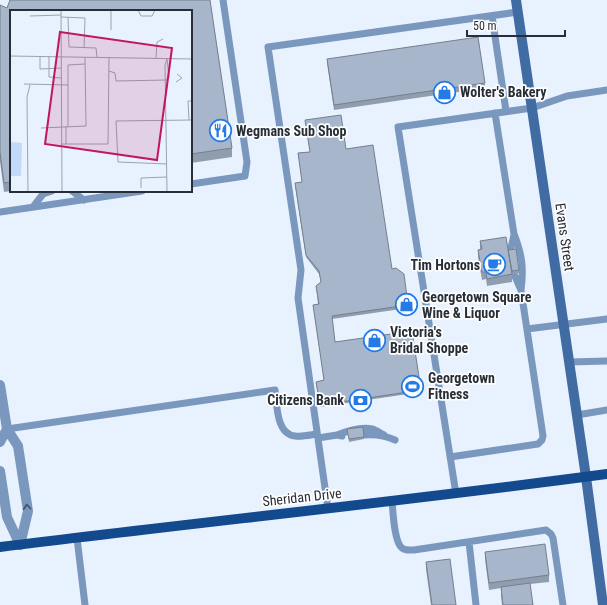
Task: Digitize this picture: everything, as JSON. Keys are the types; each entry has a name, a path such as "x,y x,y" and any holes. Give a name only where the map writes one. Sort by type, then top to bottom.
{"main road":[{"name":"Sheridan Drive","path":"0,547 191,523 456,494 607,474"}],"street":[{"name":"Evans Street","path":"516,0 564,324 603,605"},
{"path":"0,385 7,429 18,446 28,511 20,545"},
{"path":"0,442 7,429"},
{"path":"0,471 7,517 20,545"}],"lane":[{"path":"192,184 245,176 247,162 223,0"},
{"path":"328,509 298,298 301,270 268,47 518,12"},
{"path":"492,16 506,111"},
{"path":"456,494 398,127 532,108 567,96 607,90"},
{"path":"495,113 514,234 520,250 524,272 521,290"},
{"path":"33,207 43,194 49,192"},
{"path":"73,192 84,200"},
{"path":"0,212 136,192"},
{"path":"510,252 514,234"},
{"path":"450,456 538,444 542,440 543,436 521,290 514,274"},
{"path":"527,329 607,319"},
{"path":"569,362 607,361"},
{"path":"7,429 275,390 281,424 285,432 294,436 337,435 348,437"},
{"path":"577,415 607,410"},
{"path":"337,435 347,431 365,428 372,429 395,440"},
{"path":"364,435 384,435"},
{"path":"392,501 397,539 400,546 404,550 414,550 546,530 552,534 553,538 563,605"},
{"path":"77,538 85,605"},
{"path":"469,542 476,605"}],"building":[{"path":"10,0 210,0 232,148 192,154 192,10 10,10 10,182 4,183 0,152 0,5 7,8"},
{"path":"478,37 485,83 334,105 327,59"},
{"path":"341,115 346,149 373,145 392,269 396,268 404,274 408,305 332,316 335,342 412,331 419,377 408,392 320,405 316,382 324,380 313,305 319,304 316,286 321,282 319,271 306,255 295,183 302,182 298,153 310,152 305,120"},
{"name":"Tim Hortons","path":"506,237 512,274 487,279 486,272 482,272 478,250 482,249 480,241"},
{"path":"516,249 519,270 512,271 508,250"},
{"path":"363,427 364,437 349,439 347,429"},
{"path":"545,544 549,575 489,583 485,552"},
{"path":"450,559 456,605 432,605 426,562"},
{"path":"530,583 533,605 503,605 501,587"}],"place":[{"name":"Wolter's Bakery","path":"445,92"},
{"name":"Wegmans Sub Shop","path":"220,131"},
{"name":"Tim Hortons","path":"495,265"},
{"name":"Georgetown Square Wine & Liquor","path":"406,305"},
{"name":"Victoria's Bridal Shoppe","path":"375,340"},
{"name":"Georgetown Fitness","path":"412,386"},
{"name":"Citizens Bank","path":"360,400"}]}
